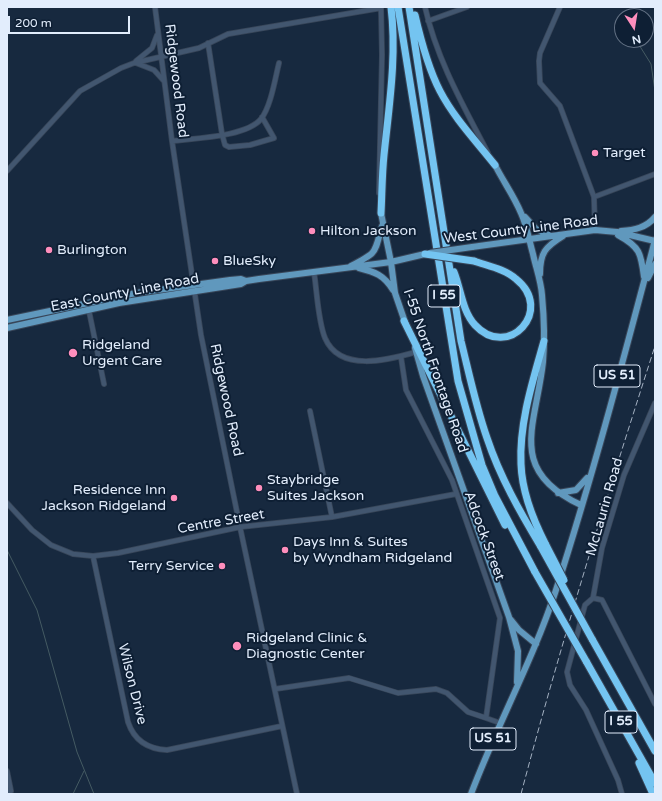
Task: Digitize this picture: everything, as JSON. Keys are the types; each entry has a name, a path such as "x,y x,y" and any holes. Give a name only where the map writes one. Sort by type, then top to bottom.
{"highway":[{"path":"381,213 384,154 392,72 393,42 391,7"},
{"name":"I 55","path":"398,7 458,381 482,465 495,496 534,570 655,783"},
{"name":"I 55","path":"409,7 461,341 487,438 515,504 544,546 564,579 578,615 655,751"},
{"path":"413,7 429,64 440,91 494,165"},
{"path":"425,254 474,261 504,271 516,278 523,286 531,307 530,315 520,331 511,336 493,337 475,326 468,316 449,260"},
{"path":"404,321 497,512 534,570"},
{"path":"544,341 527,408 522,441 521,464 523,481 530,508 544,546"},
{"path":"627,733 652,794"}],"main road":[{"path":"494,165 520,211 540,282"},
{"path":"520,211 536,229 549,236"},
{"name":"I-55 North Frontage Road","path":"381,213 382,224 391,262 395,293 509,617 518,651 517,685"},
{"path":"613,232 642,228 650,224 655,217"},
{"path":"348,268 370,256 376,250 382,224"},
{"name":"West County Line Road","path":"413,256 595,230 613,232 655,241"},
{"path":"613,232 636,247 640,254 644,282"},
{"path":"567,233 550,244 540,259 544,341 543,362 531,429 531,444 534,458 541,475 549,486 558,493 581,505"},
{"name":"US 51","path":"471,794 500,723 536,644 556,591 592,470 655,241"},
{"name":"East County Line Road","path":"7,328 125,302 241,279 246,281 356,267 391,262 413,256"},
{"path":"644,282 655,264"},
{"path":"356,267 378,273 383,277 395,293"},
{"name":"East County Line Road","path":"7,320 136,292 193,288"},
{"path":"558,493 576,490 583,484 592,470"},
{"path":"509,617 519,630 536,644"}],"street":[{"name":"Ridgewood Road","path":"155,7 193,288 240,527 297,794"},
{"path":"425,7 428,21 445,70 494,165"},
{"path":"428,21 467,7"},
{"path":"560,7 540,53 540,83 560,106 594,197 595,230"},
{"path":"7,171 80,91 106,75 134,63 183,53 228,34 381,8"},
{"name":"I-55 North Frontage Road","path":"381,8 382,55 378,189 381,213"},
{"path":"134,63 152,48 158,30"},
{"path":"208,43 225,145 229,147 255,144 274,138 262,117"},
{"path":"134,63 154,70 164,81"},
{"path":"172,141 236,132 250,127 262,117 267,108 279,63"},
{"path":"594,197 655,174"},
{"path":"314,272 325,337 333,350 346,359 353,361 401,357 416,352"},
{"path":"89,311 104,384"},
{"name":"Adcock Street","path":"401,357 409,396 452,480 500,618 486,718"},
{"name":"McLaurin Road","path":"593,598 602,548 624,474 655,403"},
{"path":"310,411 332,517"},
{"name":"Centre Street","path":"7,503 32,530 51,545 73,554 94,556 118,553 240,527 332,517 456,494"},
{"name":"Wilson Drive","path":"94,556 128,722 130,729 139,740 150,747 168,750 282,726"},
{"path":"622,794 618,780 586,710 570,685 567,672 585,605 593,598 602,600 655,704"},
{"path":"275,689 349,678 398,693 436,688 447,692 468,712 500,723"},
{"path":"7,771 11,791 7,792"}],"waterway":[{"path":"641,48 651,64 655,91"},
{"path":"7,550 37,610 77,752 94,794"},
{"path":"73,794 84,771"}],"railway":[{"path":"521,794 585,569 655,346"}],"place":[{"name":"Target","path":"595,153"},
{"name":"Hilton Jackson","path":"312,231"},
{"name":"Burlington","path":"49,250"},
{"name":"BlueSky","path":"215,261"},
{"name":"Ridgeland Urgent Care","path":"73,353"},
{"name":"Staybridge Suites Jackson","path":"259,488"},
{"name":"Residence Inn Jackson Ridgeland","path":"174,498"},
{"name":"Days Inn & Suites by Wyndham Ridgeland","path":"285,550"},
{"name":"Terry Service","path":"222,566"},
{"name":"Ridgeland Clinic & Diagnostic Center","path":"237,646"}]}
